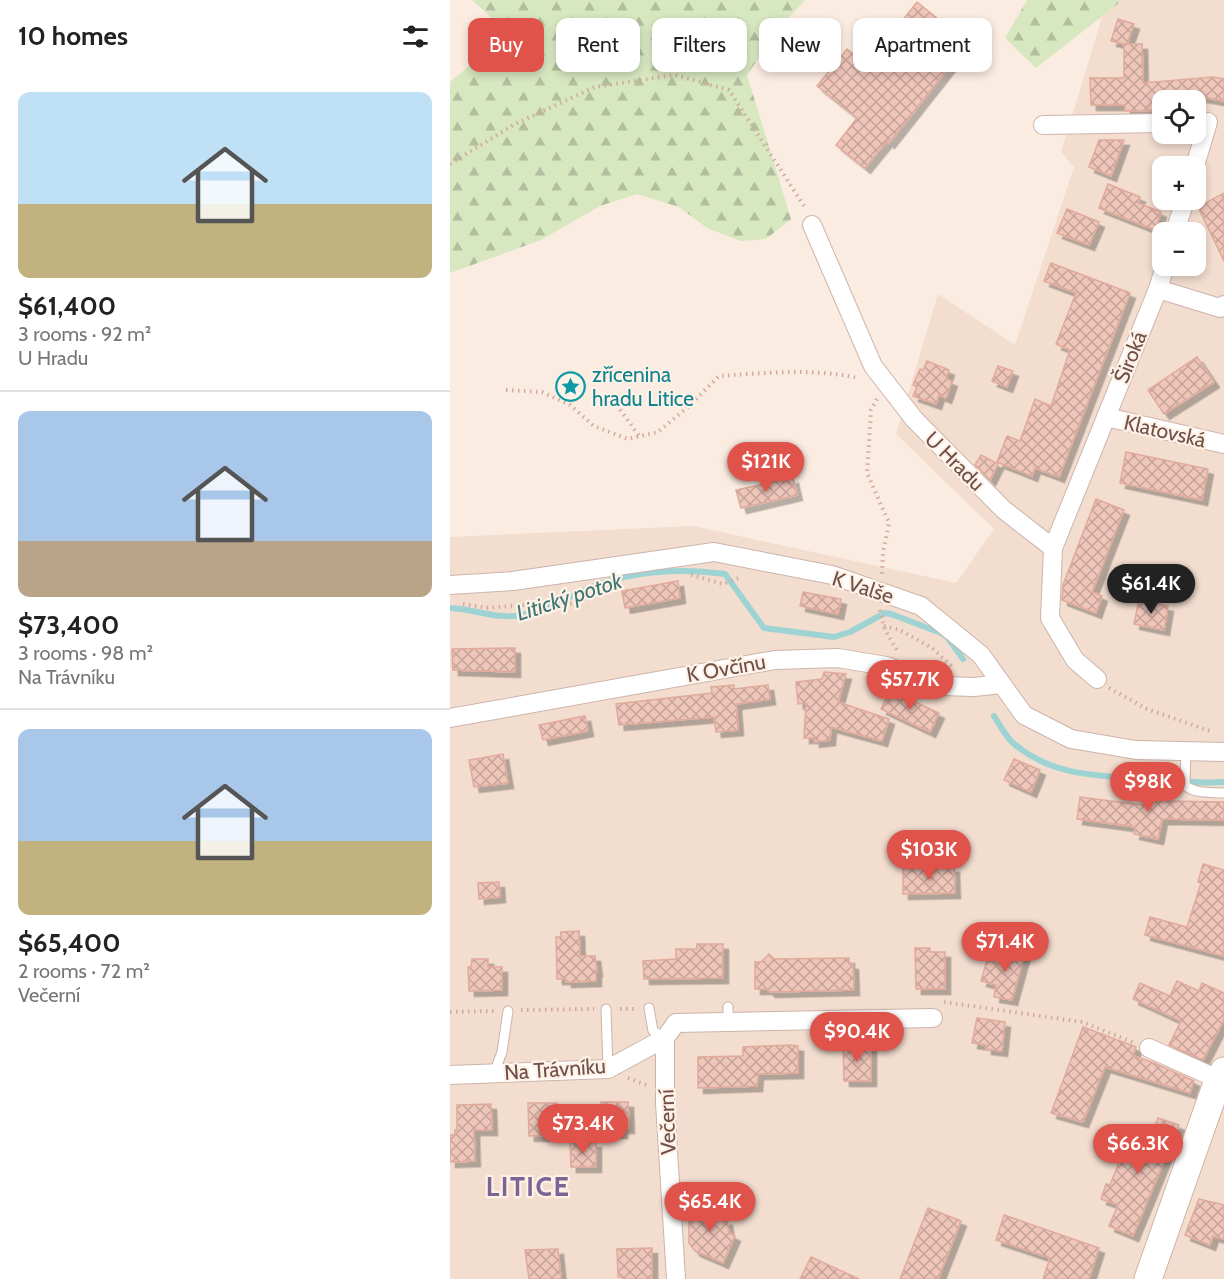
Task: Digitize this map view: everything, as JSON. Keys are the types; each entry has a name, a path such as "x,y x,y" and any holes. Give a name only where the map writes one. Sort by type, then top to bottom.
{"main road":[{"path":"1148,1279 1222,1075"}],"street":[{"path":"1198,156 1209,122"},
{"path":"1042,125 1152,123"},
{"name":"U Hradu","path":"811,221 873,366 886,384 914,419 1004,510 1053,548"},
{"name":"Široká","path":"1053,548 1162,276"},
{"path":"1158,289 1220,308 1224,305"},
{"name":"Klatovská","path":"1106,417 1224,444"},
{"path":"1053,548 1050,618 1075,660 1097,679"},
{"name":"K Valše","path":"450,585 513,581 714,552 832,575 921,606 981,655 1024,715 1071,739 1186,760 1224,752"},
{"name":"K Ovčínu","path":"450,718 775,660 838,658 886,666 942,686 974,687 1002,684"},
{"name":"Na Trávníku","path":"450,1075 608,1069 665,1038 676,1023 728,1015 933,1018"},
{"name":"Večerní","path":"665,1038 665,1094 676,1279"},
{"path":"1149,1048 1222,1075"}],"lane":[{"path":"1186,760 1185,785 1188,789 1224,793"},
{"path":"649,1008 653,1031 665,1038"},
{"path":"606,1009 608,1069"},
{"path":"494,1073 502,1052 508,1011"}],"path":[{"path":"450,164 515,124 595,87 675,75 729,90 811,221"},
{"path":"506,390 542,393 570,405 594,426 628,439 658,432 688,407 719,376 773,373 841,374 886,384 871,410 867,461 867,473 889,523 883,552 882,578"},
{"path":"613,400 640,437"},
{"path":"689,574 723,584 740,578"},
{"path":"459,603 486,608 540,604 567,605 609,587 621,585"},
{"path":"880,608 883,624 895,647"},
{"path":"883,624 900,630 932,648 952,667 963,673 974,687"},
{"path":"1097,679 1115,692 1147,709 1223,736 1224,752"},
{"path":"608,1069 665,1094"}],"shaded area":[{"path":"1123,0 1224,0 1224,1279 450,1279 450,537 693,526 956,583 994,529 896,434 938,294 1015,345 1074,167 1061,152 1102,17"}],"green space":[{"path":"472,0 805,0 788,18 759,18 759,58 747,75 791,219 766,239 741,241 707,228 679,207 637,194 600,206 541,240 450,273 450,82 468,67 468,72 544,72 544,18 492,18"},
{"path":"1027,0 1123,0 1036,68 1005,38"}],"building":[{"path":"917,2 937,18 904,18"},
{"path":"1118,19 1134,24 1127,44 1142,44 1143,83 1213,77 1224,79 1224,101 1206,98 1206,90 1152,90 1152,110 1125,111 1125,105 1091,105 1090,78 1124,78 1124,44 1111,41"},
{"path":"847,49 853,54 853,72 945,72 889,143 887,141 865,168 836,145 857,118 817,86 828,72 841,72 841,56"},
{"path":"1099,140 1124,140 1111,176 1089,167"},
{"path":"1108,184 1140,197 1138,203 1161,212 1158,222 1152,222 1152,229 1099,208"},
{"path":"1224,193 1224,261 1199,210 1206,210 1206,203"},
{"path":"1067,209 1099,222 1089,245 1057,233"},
{"path":"1051,263 1130,293 1059,477 1035,468 1032,476 997,462 1007,436 1020,441 1035,399 1051,406 1070,350 1056,344 1076,293 1044,281"},
{"path":"1197,357 1214,382 1164,414 1148,390"},
{"path":"927,361 949,370 946,379 952,381 946,398 939,395 936,404 913,396 917,387 913,385 920,369 923,370"},
{"path":"998,366 1013,371 1007,387 992,381"},
{"path":"1126,452 1208,469 1202,500 1120,483"},
{"path":"981,455 998,464 990,480 975,465"},
{"path":"793,478 797,495 741,508 736,490"},
{"path":"1096,499 1124,510 1092,592 1102,596 1096,613 1062,600 1063,585"},
{"path":"678,581 680,598 625,608 622,591"},
{"path":"803,592 841,599 838,614 800,606"},
{"path":"1139,600 1168,606 1164,630 1134,624"},
{"path":"515,648 515,672 453,670 452,649"},
{"path":"824,672 846,674 838,702 889,719 882,741 831,727 830,740 814,742 814,738 804,738 806,703 798,704 796,682 822,679"},
{"path":"734,685 734,689 768,685 770,699 736,704 738,730 716,732 714,717 619,725 616,704 712,693 711,687"},
{"path":"890,690 939,713 930,732 881,709"},
{"path":"585,716 588,731 543,740 539,725"},
{"path":"503,754 508,783 474,787 469,760"},
{"path":"1014,759 1040,770 1031,792 1004,780"},
{"path":"1146,794 1167,797 1166,801 1224,802 1224,820 1162,819 1158,839 1134,834 1136,827 1077,819 1080,797 1143,805"},
{"path":"1203,864 1224,870 1224,956 1145,935 1150,917 1187,927 1201,883 1198,882"},
{"path":"954,867 955,893 903,894 903,868"},
{"path":"499,882 500,897 479,899 478,883"},
{"path":"579,931 580,956 595,956 596,981 566,982 566,979 557,979 556,937 561,937 561,932"},
{"path":"697,944 723,944 723,978 644,979 643,961 676,959 676,949 697,949"},
{"path":"1009,944 1026,949 1012,1000 994,997 996,985 981,981 987,960 1004,965"},
{"path":"915,948 930,948 930,952 945,952 945,989 916,989"},
{"path":"769,954 774,959 849,958 849,964 853,964 854,990 770,992 767,989 755,989 755,962 761,962"},
{"path":"472,959 488,959 488,967 502,967 502,990 469,991 468,967 471,967"},
{"path":"1177,981 1199,991 1202,983 1224,993 1224,1019 1203,1060 1169,1045 1181,1021 1133,999 1140,983 1170,996"},
{"path":"977,1018 1005,1022 1002,1051 986,1049 986,1045 972,1043"},
{"path":"1083,1027 1136,1047 1133,1056 1194,1081 1190,1093 1105,1067 1083,1122 1051,1113"},
{"path":"798,1046 798,1073 758,1074 757,1086 698,1088 698,1057 743,1056 743,1047"},
{"path":"843,1046 871,1046 871,1081 844,1081"},
{"path":"601,1102 628,1102 629,1128 622,1128 622,1133 602,1133"},
{"path":"528,1103 568,1105 568,1135 529,1136"},
{"path":"491,1104 492,1130 474,1130 475,1161 450,1162 450,1135 455,1135 455,1130 457,1130 457,1105"},
{"path":"1158,1118 1179,1125 1133,1236 1109,1226 1118,1205 1101,1199 1106,1184 1110,1185 1123,1152 1116,1149 1122,1133 1149,1143"},
{"path":"596,1142 596,1167 571,1167 570,1143"},
{"path":"1199,1199 1224,1205 1224,1239 1213,1236 1210,1245 1185,1235"},
{"path":"689,1207 721,1207 722,1220 727,1220 729,1233 735,1236 723,1263 695,1251 689,1243"},
{"path":"928,1208 961,1221 938,1279 900,1279"},
{"path":"1004,1215 1099,1248 1089,1279 1043,1279 1050,1258 996,1240"},
{"path":"652,1248 652,1279 618,1277 617,1249"},
{"path":"558,1249 561,1279 529,1279 525,1250"},
{"path":"811,1257 859,1279 800,1279"}],"waterway":[{"name":"Litický potok","path":"450,608 504,616 522,615 551,606 594,586 626,577 659,572 709,572 725,574 764,628 834,637 850,632 885,613 941,633 947,637 963,659"},
{"name":"Litický potok","path":"994,716 1012,742 1026,753 1058,768 1110,777 1224,782"}],"place":[{"name":"zřícenina hradu Litice","path":"571,386"}],"district":[{"name":"LITICE","path":"528,1186"}]}
